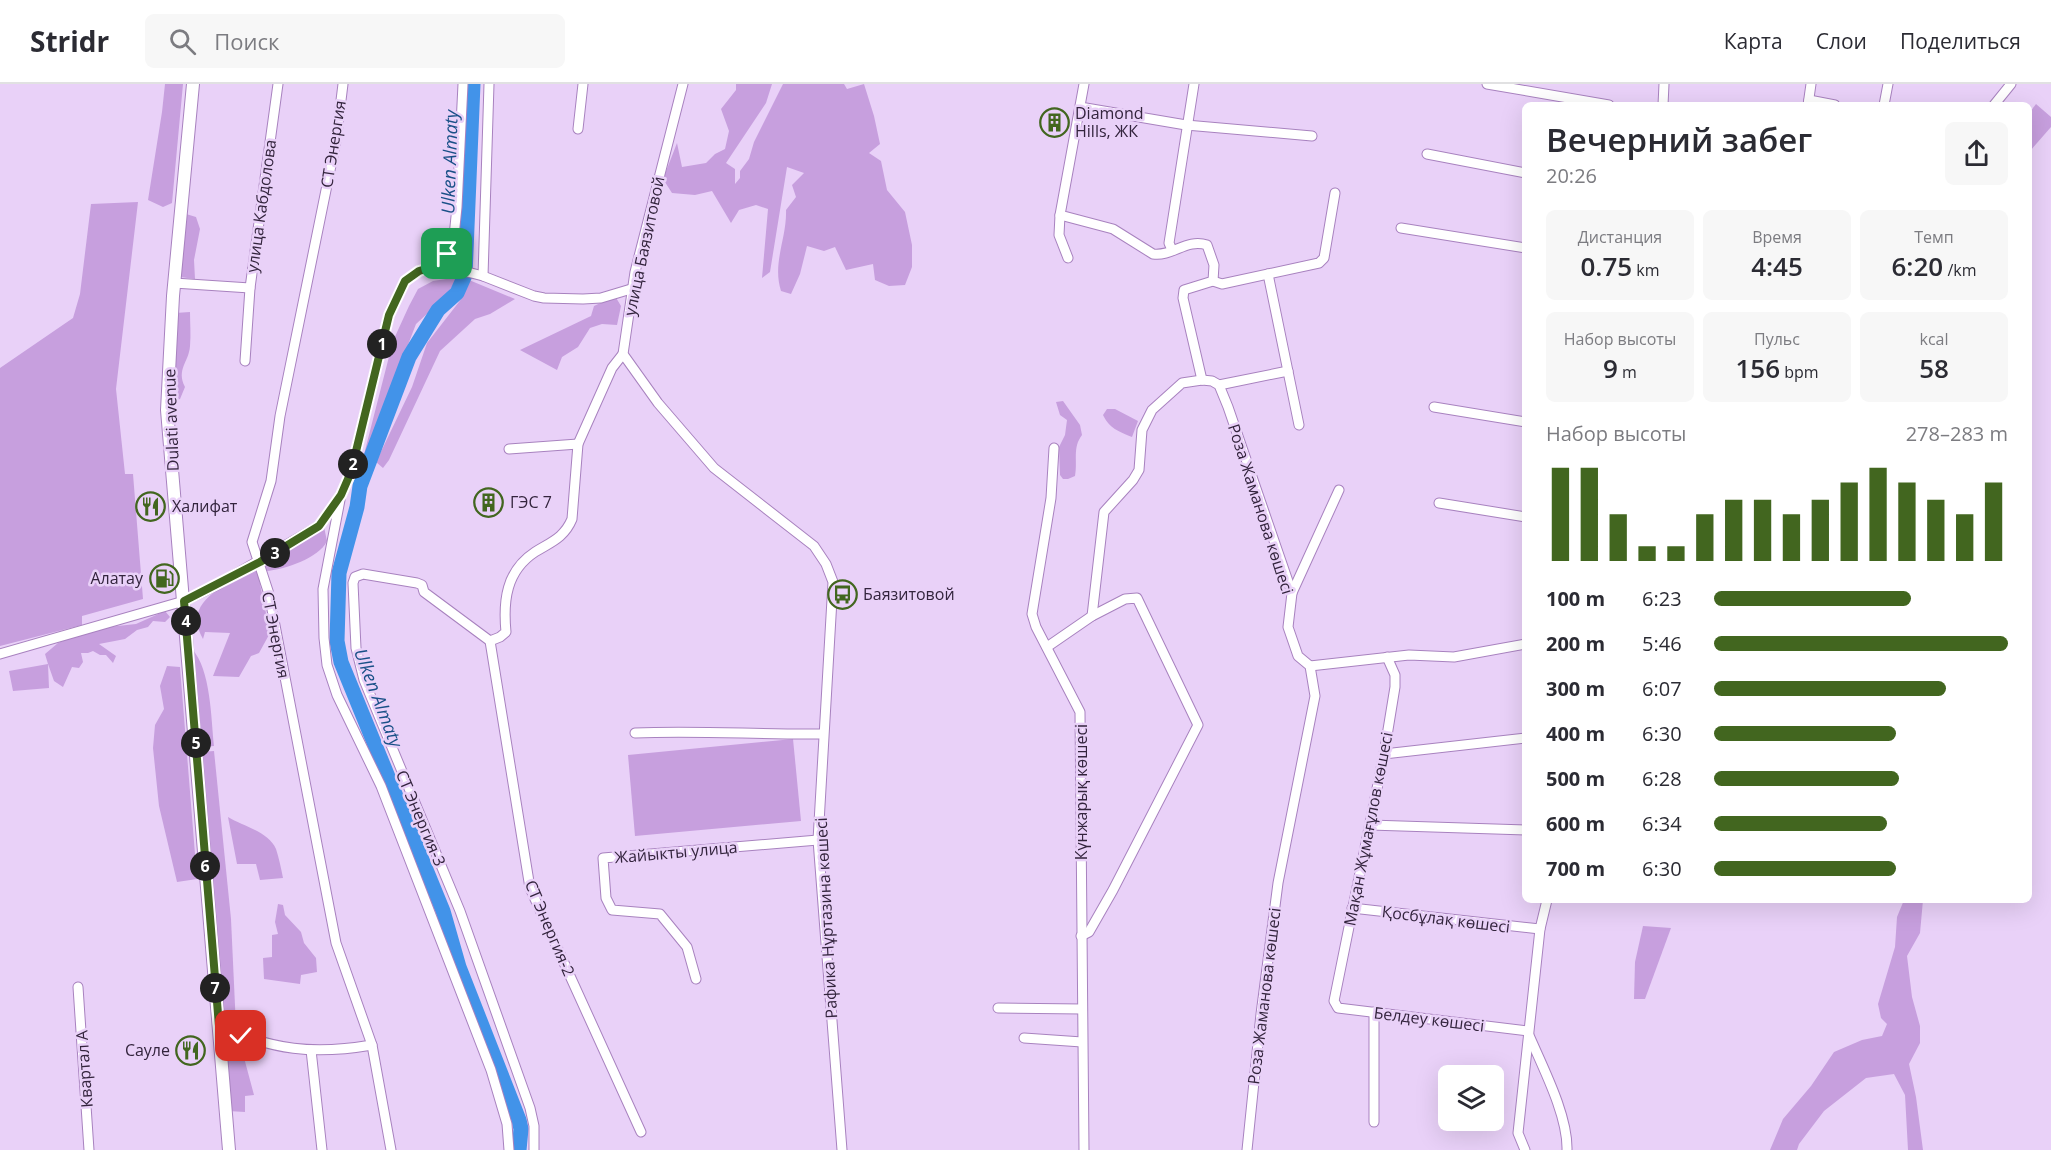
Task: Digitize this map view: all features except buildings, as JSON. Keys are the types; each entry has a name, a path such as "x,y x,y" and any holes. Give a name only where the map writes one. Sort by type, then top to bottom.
{"main road":[{"name":"Dulati avenue","path":"193,84 169,343 167,410 229,1150"}],"street":[{"name":"улица Кабдолова","path":"174,284 250,288 278,84"},
{"name":"СТ Энергия","path":"343,84 336,141 280,416 271,482 252,542 269,594 336,943 372,1045 391,1150"},
{"path":"443,267 454,236 463,84"},
{"path":"478,274 489,84"},
{"path":"578,129 583,84"},
{"name":"улица Баязитовой","path":"623,354 631,290 683,84"},
{"path":"1068,258 1059,235 1060,215 1084,84"},
{"path":"1172,250 1169,243 1194,84"},
{"path":"1487,84 1592,102"},
{"path":"1663,102 1664,84"},
{"path":"1809,102 1812,84"},
{"path":"1885,102 1888,84"},
{"path":"1996,102 2011,84"},
{"path":"1080,108 1186,125 1312,136"},
{"path":"1427,154 1522,172"},
{"path":"1202,380 1183,298 1184,290 1213,281 1222,284 1319,263 1324,258 1335,193"},
{"path":"1060,215 1113,229 1153,254 1160,255 1191,243 1200,242 1207,245 1214,265 1213,281"},
{"path":"1401,228 1522,247"},
{"path":"0,654 184,601 260,562 319,526 341,495 351,472 372,403 389,315 405,281 419,271 433,267 457,268 544,298 601,298 631,290"},
{"path":"1268,274 1299,425"},
{"path":"245,361 250,288"},
{"path":"490,641 506,632 506,594 509,581 518,567 533,554 561,538 568,529 572,519 578,444 612,368 623,354"},
{"name":"Рафика Нұртазина көшесі","path":"623,354 658,403 714,468 814,546 826,564 833,582 818,840 842,1150"},
{"path":"1092,616 1104,512 1139,470 1142,430 1152,410 1182,383 1202,380 1212,381 1219,385 1288,371"},
{"name":"Роза Жаманова көшесі","path":"1219,385 1292,593 1288,627 1298,656 1310,666 1315,696 1278,883 1247,1150"},
{"path":"1434,407 1522,421"},
{"path":"509,448 578,444"},
{"name":"Күнжарық көшесі","path":"1054,448 1051,498 1032,614 1080,712 1084,1150"},
{"path":"1292,593 1339,490"},
{"path":"341,495 323,589 327,665 337,695 381,786 491,1070 507,1124 509,1150"},
{"path":"1439,503 1522,516"},
{"name":"СТ Энергия-3","path":"490,641 424,592 422,585 363,574 355,577 353,583 356,648 364,680 460,911 530,1108 534,1126 534,1150"},
{"path":"1047,647 1092,616 1125,599 1137,598 1198,725 1113,890 1089,932 1081,936"},
{"name":"СТ Энергия-2","path":"490,641 530,888 640,1132"},
{"path":"1310,666 1409,655 1454,657 1522,645"},
{"name":"Мақан Жұмағұлов көшесі","path":"1334,1001 1384,754 1395,687 1395,675 1387,657"},
{"path":"635,733 686,731 774,735 823,734"},
{"path":"1384,754 1522,738"},
{"path":"1370,825 1522,830"},
{"name":"Жайыкты улица","path":"696,978 687,947 660,914 612,910 606,898 603,858 818,840"},
{"path":"1525,1150 1518,1132 1540,929 1546,903"},
{"name":"Қосбұлақ көшесі","path":"1352,908 1540,929"},
{"name":"Квартал А","path":"78,987 89,1150"},
{"name":"Белдеу көшесі","path":"1334,1001 1338,1008 1528,1031"},
{"path":"998,1008 1082,1009"},
{"path":"1374,1012 1374,1122"},
{"path":"219,1026 249,1040 278,1047 311,1050 351,1049 372,1045"},
{"path":"1528,1031 1563,1118 1568,1139 1567,1150"},
{"path":"1024,1038 1082,1042"},
{"path":"311,1050 322,1150"}],"shaded area":[{"path":"165,84 183,84 172,203 163,207 148,200"},
{"path":"736,84 772,84 766,103 726,163 735,169 735,184 740,178 740,171 749,159 754,142 783,84 844,84 847,89 864,84 880,144 869,153 881,161 887,190 905,212 912,245 912,267 905,285 889,286 875,280 873,264 846,270 835,247 824,251 807,246 800,274 791,294 781,291 778,270 786,210 796,197 792,185 804,173 787,167 770,272 762,278 768,209 756,205 739,210 731,223 712,191 695,195 672,193 663,179 677,143 682,167 706,163 715,154 725,149 729,131 721,109 736,90"},
{"path":"2036,104 2051,117 2051,127 2032,149 2032,109"},
{"path":"138,202 116,389 125,474 133,474 143,599 82,616 82,625 0,646 0,368 73,318 80,294 91,204"},
{"path":"186,214 196,217 200,229 194,260 195,279 180,277"},
{"path":"459,277 445,297 416,324 360,470 393,341 409,306 418,289 433,281"},
{"path":"469,280 515,299 490,314 475,319 440,351 389,460 383,468 376,462 412,387 427,343 462,298"},
{"path":"615,296 621,306 617,325 602,324 590,328 578,347 562,357 557,370 520,350 591,316 594,306"},
{"path":"190,312 190,346 182,370 185,387 180,399 172,401 175,313"},
{"path":"1063,401 1080,425 1082,435 1076,450 1075,476 1068,479 1063,479 1060,475 1059,447 1065,435 1067,420 1060,415 1056,402"},
{"path":"1107,409 1115,409 1138,421 1132,437 1109,424 1103,415"},
{"path":"324,527 327,541 317,553 291,566 266,571 263,563"},
{"path":"257,569 270,633 259,653 251,656 239,677 213,676 230,633 205,632 203,639 198,625 198,614 203,603 211,595"},
{"path":"165,611 170,617 165,622 153,621 148,627 137,630 125,639 99,644 116,656 113,663 106,655 93,651 81,653 83,662 79,668 72,667 63,687 54,681 45,654 58,643 77,635 108,627 136,624"},
{"path":"192,649 207,682 214,746 203,747"},
{"path":"48,664 49,688 13,691 9,671"},
{"path":"167,666 180,667 197,879 177,882 159,806 153,748 155,725 164,709 160,686"},
{"path":"793,739 801,821 635,836 628,755"},
{"path":"214,751 231,919 236,1027 224,1022 201,752"},
{"path":"228,817 262,834 273,843 283,878 260,880 256,864 237,864"},
{"path":"1903,903 1923,903 1920,933 1907,956 1912,997 1920,1026 1920,1043 1909,1064 1923,1150 1908,1150 1905,1095 1894,1074 1866,1078 1824,1111 1797,1150 1770,1150 1783,1119 1811,1086 1834,1052 1862,1040 1882,1036 1887,1024 1881,1018 1878,1004 1895,947 1897,917"},
{"path":"278,904 283,905 285,915 301,932 304,943 316,958 317,972 301,975 300,984 264,979 263,958 272,957 272,935 278,934 275,922"},
{"path":"1643,926 1671,928 1645,999 1634,999 1635,962"},
{"path":"223,1032 239,1039 254,1095 245,1096 245,1112 228,1111"}],"waterway":[{"name":"Ulken Almaty","path":"473,84 465,275 457,293 438,310 409,357 360,486 357,507 339,573 337,641 341,662 443,911 459,967 519,1120 521,1129 519,1150"}],"place":[{"name":"Diamond Hills, ЖК","path":"1054,122"},
{"name":"ГЭС 7","path":"489,502"},
{"name":"Халифат","path":"151,506"},
{"name":"Алатау","path":"164,578"},
{"name":"Баязитовой","path":"842,594"},
{"name":"Сауле","path":"191,1050"}],"route":[{"path":"241,1036 219,1026 184,601 260,562 319,526 341,495 351,472 389,315 405,281 419,271 443,267 447,254"}]}
